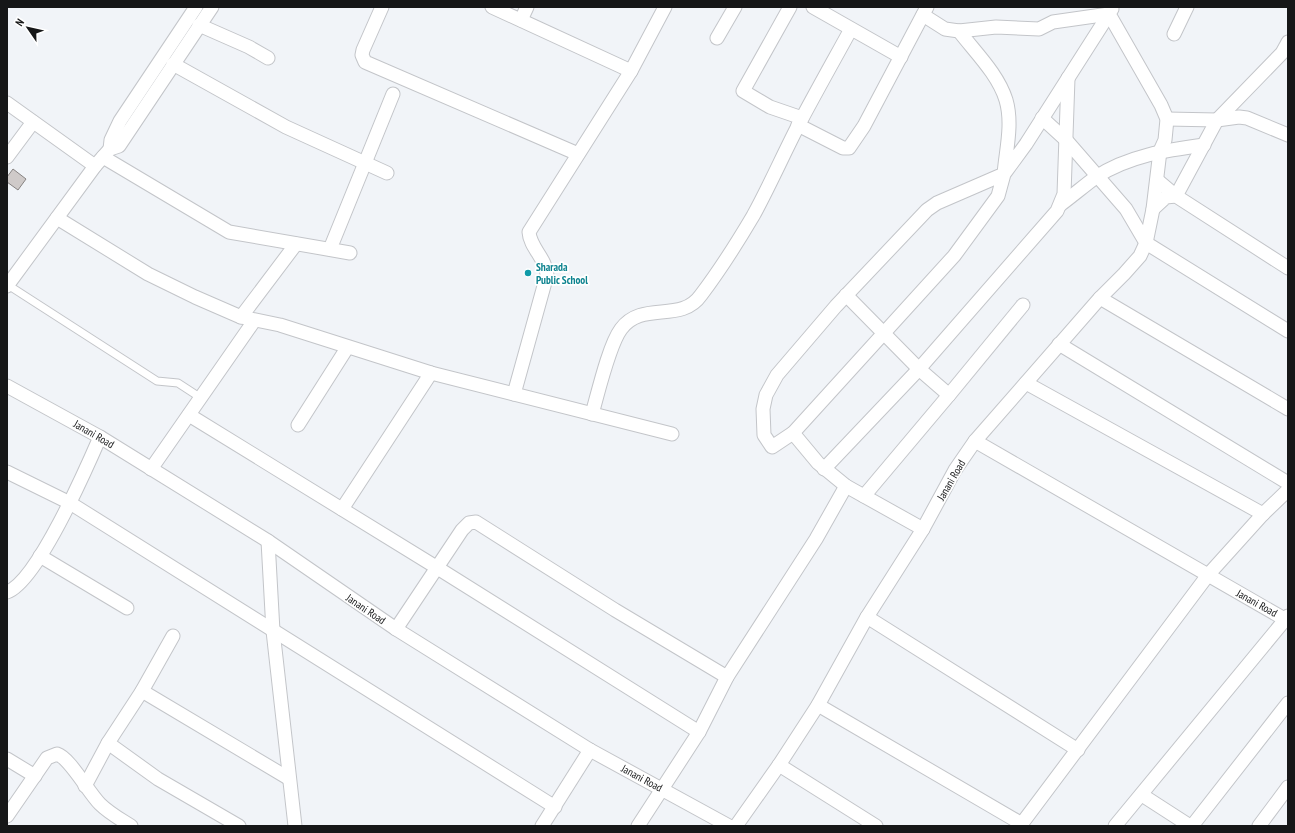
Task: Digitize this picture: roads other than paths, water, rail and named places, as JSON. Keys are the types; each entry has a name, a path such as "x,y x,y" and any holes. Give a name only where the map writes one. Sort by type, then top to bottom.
{"street":[{"path":"7,286 102,157 120,121 196,7"},
{"path":"102,157 119,146 212,7"},
{"path":"382,7 363,50 362,55 365,62 578,154"},
{"path":"492,7 631,71"},
{"path":"521,20 527,7"},
{"path":"514,394 547,275 544,262 532,243 529,232 631,71 665,7"},
{"path":"717,38 735,7"},
{"path":"790,7 743,91 770,107 800,121 843,148 849,148 864,126 926,9 945,29 959,31 996,27 1038,29 1053,22 1111,10"},
{"path":"813,7 901,57"},
{"path":"1174,34 1187,7"},
{"path":"959,31 993,74 1006,100 1009,128 1004,174 998,196 954,256 793,433 772,447 764,435 763,409 766,395 777,375 846,295 927,210 937,203 1004,174 1042,118 1111,10"},
{"path":"975,441 1100,298 1140,256 1146,243 1153,209 1160,151 1165,140 1167,119 1162,105 1111,10"},
{"path":"200,25 250,47 268,58"},
{"path":"592,414 615,340 621,328 645,312 677,311 691,305 699,298 752,216 800,121 851,29"},
{"path":"1176,196 1217,120 1286,50"},
{"path":"173,64 286,127 386,172"},
{"path":"1060,205 1064,194 1068,77"},
{"path":"330,250 393,94"},
{"path":"7,103 33,122 102,157 229,232 350,253"},
{"path":"1167,119 1217,120 1240,117 1247,118 1288,136"},
{"path":"1042,118 1066,140 1126,208 1146,243 1288,331"},
{"path":"7,157 33,122"},
{"path":"824,469 919,369 1060,205 1098,176 1134,159 1160,151 1204,144"},
{"path":"1157,180 1176,196 1288,268"},
{"path":"1153,209 1166,198 1176,196"},
{"path":"57,218 148,274 195,298 241,317 254,321 280,325 347,348 431,373 672,434"},
{"path":"241,317 296,244"},
{"path":"846,295 919,369 949,394"},
{"path":"1100,298 1288,409"},
{"path":"864,496 1023,305"},
{"path":"151,469 254,321"},
{"path":"1059,344 1288,483"},
{"path":"298,425 347,348"},
{"path":"342,509 431,373"},
{"path":"1026,383 1262,514"},
{"name":"Janani Road","path":"7,386 100,437 268,541 396,629 590,750 729,826"},
{"path":"189,415 436,567 699,732"},
{"path":"793,433 824,469 846,486 923,529"},
{"path":"7,592 17,585 40,556 70,503 100,437"},
{"name":"Janani Road","path":"736,826 779,765 818,705 867,617 923,529 956,470 975,441 1208,575 1287,618"},
{"path":"7,472 70,503 272,631 555,806"},
{"path":"638,826 699,732 727,677 816,539 846,486"},
{"path":"818,705 1021,825 1208,575 1262,514 1288,490"},
{"path":"396,629 462,530 469,523 476,522 615,610 727,677"},
{"path":"268,541 272,631 288,778 295,826"},
{"path":"40,556 127,608"},
{"path":"867,617 1078,750"},
{"path":"1115,826 1287,618"},
{"path":"85,786 108,743 142,692 173,636"},
{"path":"142,692 288,778"},
{"path":"1142,795 1191,826 1288,703"},
{"path":"108,743 158,779 239,826"},
{"path":"542,826 590,750"},
{"path":"7,816 47,758 57,754 66,760 100,804 124,824"},
{"path":"7,759 35,776"},
{"path":"779,765 876,826"},
{"path":"1259,826 1288,787"}],"lane":[{"path":"7,286 158,382 178,383 201,398"}],"place":[{"name":"Sharada Public School","path":"528,273"}]}
